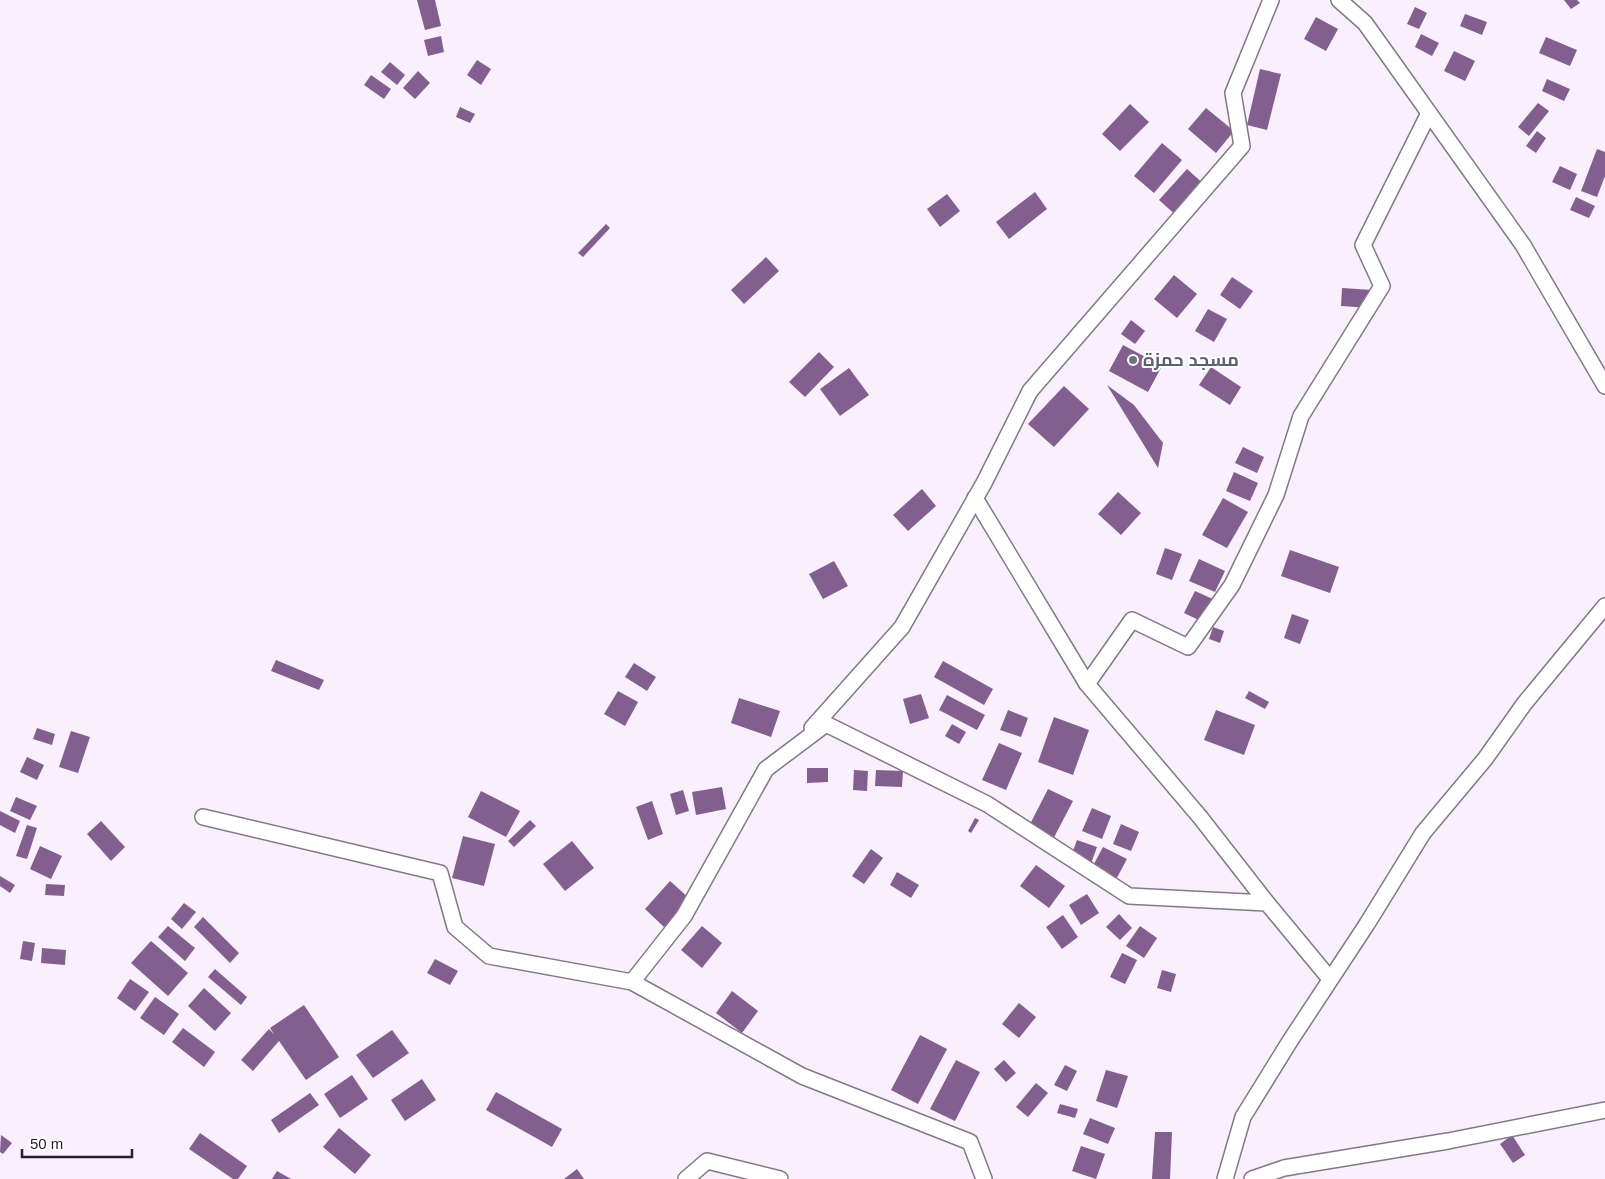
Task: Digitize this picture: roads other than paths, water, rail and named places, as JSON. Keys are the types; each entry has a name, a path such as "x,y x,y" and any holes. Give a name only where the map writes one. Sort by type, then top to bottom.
{"street":[{"path":"795,748 902,627 975,498 1030,391 1242,146 1233,93 1271,0"},
{"path":"1339,0 1365,23 1524,245 1605,386"},
{"path":"1087,684 1132,620 1188,647 1232,585 1276,495 1301,416 1382,286 1363,244 1429,113"},
{"path":"975,498 1087,684 1200,817 1267,903 1330,979"},
{"path":"1225,1179 1243,1117 1424,833 1485,759 1524,704 1605,606"},
{"path":"632,982 684,916 766,769 826,724 987,804 1129,896 1267,903"},
{"path":"203,817 440,873 455,927 489,956 632,982 802,1076 970,1142 984,1179"},
{"path":"1252,1179 1284,1168 1448,1141 1605,1110"},
{"path":"686,1179 707,1161 780,1179"}],"place":[{"name":"مسجد حمزة","path":"1133,360"}]}
